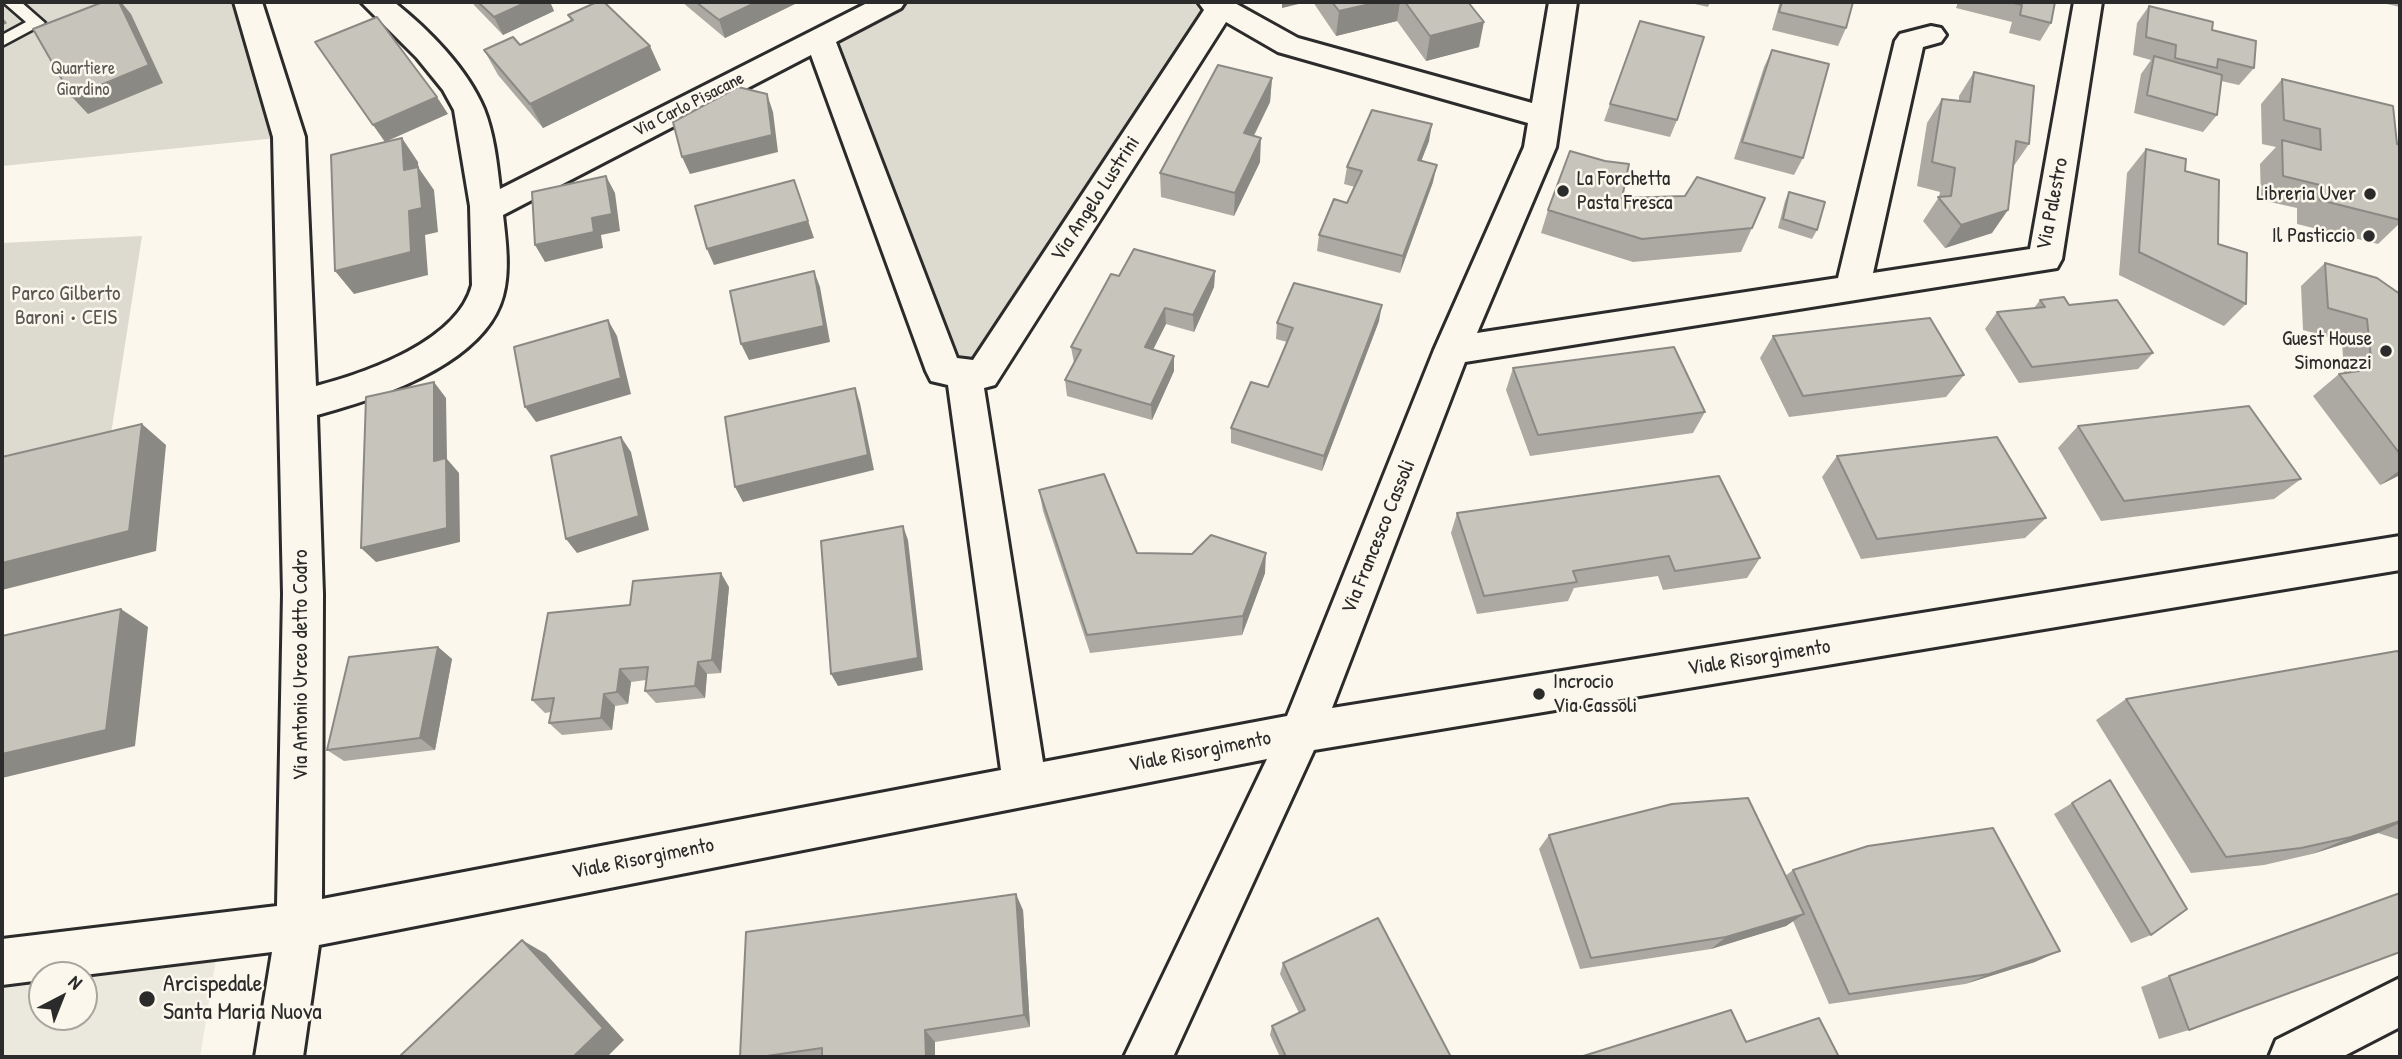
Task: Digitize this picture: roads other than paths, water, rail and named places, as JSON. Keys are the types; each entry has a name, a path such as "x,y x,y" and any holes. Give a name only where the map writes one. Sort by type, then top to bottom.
{"street":[{"name":"Via Antonio Urceo detto Codro","path":"248,2 289,137 299,405 303,594 299,926 279,1057"},
{"path":"299,405 357,390 395,375 463,326 486,298 488,209 469,110 464,100 399,19 375,2"},
{"name":"Via Carlo Pisacane","path":"488,209 891,2"},
{"name":"Via Francesco Cassoli","path":"1148,1057 1301,733 1452,350 1540,147 1563,2"},
{"name":"Via Palestro","path":"1452,350 2045,259 2088,2"},
{"name":"Via Angelo Lustrini","path":"964,373 982,374 1216,5 1288,45 1545,118"},
{"path":"1853,288 1910,41 1931,35"},
{"path":"819,37 944,372 964,373 1025,784"},
{"name":"Viale Risorgimento","path":"2,962 299,926 1025,784 1301,733 2400,553"},
{"path":"2293,1057 2400,1002"}],"lane":[{"path":"2,41 37,23 10,2"}],"place":[{"name":"La Forchetta Pasta Fresca","path":"1563,191"},
{"name":"Libreria Uver","path":"2370,194"},
{"name":"Il Pasticcio","path":"2369,236"},
{"name":"Guest House Simonazzi","path":"2386,351"},
{"name":"Incrocio Via Cassoli","path":"1539,694"},
{"name":"Arcispedale Santa Maria Nuova","path":"147,999"}],"park label":[{"name":"Quartiere Giardino","path":"83,79"},
{"name":"Parco Gilberto Baroni • CEIS","path":"66,306"}]}
